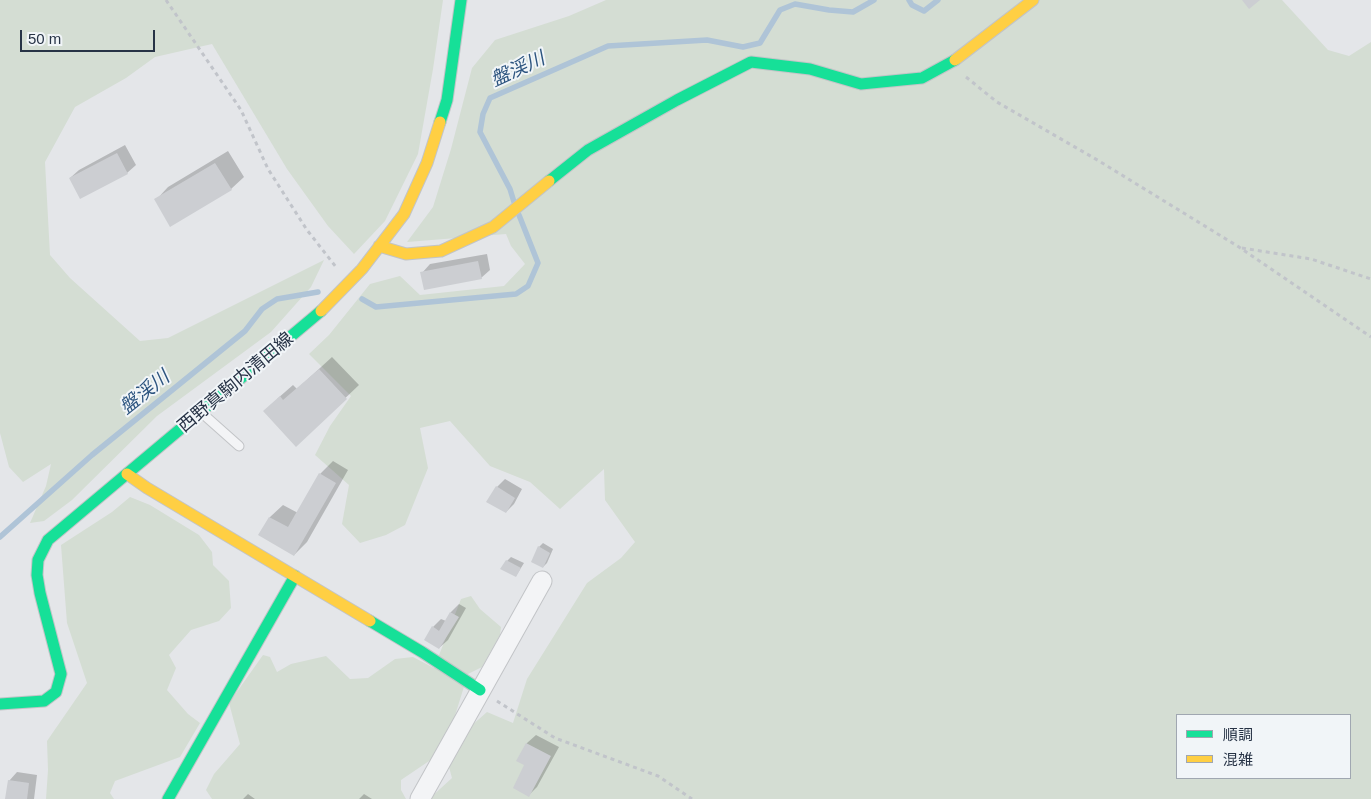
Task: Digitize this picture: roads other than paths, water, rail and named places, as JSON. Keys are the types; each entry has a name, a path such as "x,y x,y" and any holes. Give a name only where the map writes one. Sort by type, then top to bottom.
{"street":[{"name":"西野真駒内清田線","path":"0,704 44,701 56,692 62,674 37,575 38,560 48,540 317,315 362,269 404,214 428,163 447,100 461,0"},
{"path":"379,246 406,254 441,251 492,227 588,150 677,100 751,62 810,69 862,84 922,78 956,58 1033,0"},
{"path":"127,474 422,652 480,690"},
{"path":"168,799 296,576"},
{"path":"420,799 542,581"}],"lane":[{"path":"201,412 239,446"}],"waterway":[{"name":"盤渓川","path":"514,202 510,189 480,132 483,114 490,98 608,46 707,40 743,47 760,43 780,10 795,4 853,12 874,0"},
{"name":"盤渓川","path":"909,0 912,5 924,11 938,0"},
{"name":"盤渓川","path":"362,299 376,307 516,294 528,286 538,263 519,215"},
{"name":"盤渓川","path":"0,537 92,455 245,331 262,309 277,299 318,292"}]}
